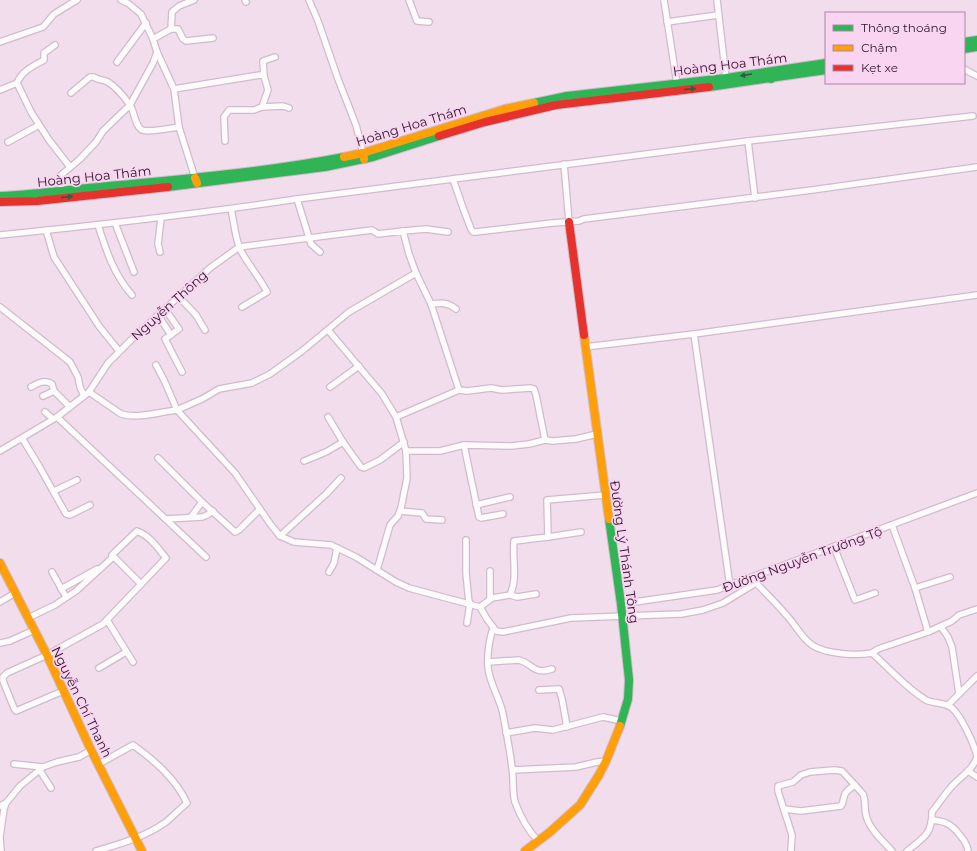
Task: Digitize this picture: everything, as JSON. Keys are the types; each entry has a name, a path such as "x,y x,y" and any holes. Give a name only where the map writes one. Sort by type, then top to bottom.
{"main road":[{"path":"965,42 977,40"},
{"path":"965,49 977,47"},
{"name":"Hoàng Hoa Thám","path":"506,113 581,101 713,87 825,63"},
{"name":"Hoàng Hoa Thám","path":"0,196 196,180 325,167 567,96 726,78 825,70"},
{"name":"Hoàng Hoa Thám","path":"0,202 37,201 196,180"},
{"name":"Đường Lý Thánh Tông","path":"525,851 550,832 580,805 606,761 622,721 628,699 628,680 621,604 569,222"},
{"name":"Nguyễn Chí Thanh","path":"0,563 47,655 91,750 142,851"}],"street":[{"path":"0,42 43,27 54,14 77,0"},
{"path":"121,0 137,9 146,23 157,52 174,88 179,127 196,180"},
{"path":"171,28 172,12 179,6 194,0"},
{"path":"310,0 354,119 363,156"},
{"path":"409,0 417,21 429,22"},
{"path":"664,0 677,84"},
{"path":"717,0 726,78"},
{"path":"668,22 718,15"},
{"path":"117,62 146,23"},
{"path":"153,39 171,28 178,29 183,39 186,41 213,38"},
{"path":"0,90 17,83 20,77 28,69 44,60 44,53 55,45"},
{"path":"62,190 60,176 80,159 96,142 103,130 130,105 153,63 157,52"},
{"path":"262,108 268,90 264,76 263,61 275,58"},
{"path":"965,70 977,76"},
{"path":"174,88 260,75 264,76"},
{"path":"71,93 93,76 98,80 111,84 130,105 136,122 143,130 150,131 179,127"},
{"path":"17,83 39,125 70,167"},
{"path":"225,141 224,117 229,110 254,110 283,106 289,108"},
{"path":"0,235 161,218 564,164 748,141 973,116"},
{"path":"8,142 39,125"},
{"path":"748,141 755,198"},
{"path":"564,164 569,222"},
{"path":"454,179 463,208 473,232 569,222 977,167"},
{"path":"296,199 308,238 313,247 320,252"},
{"path":"231,209 239,247 249,265 262,281 266,292 242,307"},
{"path":"160,252 158,244 161,218"},
{"path":"115,223 134,272"},
{"path":"98,225 112,264 126,289 132,295"},
{"name":"Nguyễn Thông","path":"0,451 55,418 86,394 108,363 119,351 210,268 239,247 372,230 378,234 426,229 448,232"},
{"path":"46,230 54,258 99,326 119,351"},
{"path":"403,231 416,273 431,304 459,390"},
{"path":"0,307 70,362 78,377 80,387 86,394 121,414 140,415 177,410 202,399 219,389 252,383 260,380 328,330 349,312 416,273"},
{"path":"585,347 694,334 977,295"},
{"path":"178,296 196,316 205,330"},
{"path":"431,304 445,303 456,309"},
{"path":"165,309 179,329 165,339 182,372"},
{"path":"158,315 171,335"},
{"path":"328,330 382,394 396,417 406,451 407,478 400,511 398,516 390,525 378,570"},
{"path":"694,334 730,586"},
{"path":"156,364 177,410 235,473 280,536 294,542 331,545 356,557 396,582 409,588 480,606 496,631 503,632 571,618 681,614 703,610 723,603 756,583"},
{"path":"330,386 359,366"},
{"path":"31,387 45,381 49,381 52,384 54,391 70,407"},
{"path":"396,417 459,390 467,391 491,388 502,390 531,388 534,389 536,395 545,440"},
{"path":"43,396 54,391"},
{"path":"45,412 55,418 206,557"},
{"path":"328,417 343,442 361,467 364,468 380,460 404,442"},
{"path":"406,451 440,451 464,444 511,446 545,440 553,441 576,439 597,434"},
{"path":"22,438 67,515 90,505"},
{"path":"304,461 326,452 343,442"},
{"path":"464,444 479,517 481,518 503,514"},
{"path":"158,458 202,502 235,532 239,530 260,509"},
{"path":"280,536 326,494 341,478"},
{"path":"54,492 77,480"},
{"name":"Đường Nguyễn Trường Tộ","path":"621,604 717,590 730,586 977,493"},
{"path":"548,537 547,500 605,495"},
{"path":"476,505 510,497"},
{"path":"191,517 202,502"},
{"path":"166,519 207,515 213,511"},
{"path":"400,511 422,513 426,519 442,520"},
{"path":"892,526 915,588 928,632"},
{"path":"3,677 7,673 47,655 103,624 166,558 145,534 137,531 112,555 111,559 106,564 76,591 55,605 28,618"},
{"path":"510,595 513,589 515,570 514,541 581,532"},
{"path":"466,540 466,573 469,603 467,623"},
{"path":"834,547 855,600 875,593"},
{"path":"329,572 334,563 337,548"},
{"path":"112,555 141,584"},
{"path":"61,589 106,564"},
{"path":"490,571 490,599"},
{"path":"52,572 66,597"},
{"path":"915,588 950,577"},
{"path":"751,578 788,616 807,641 813,646 844,654 872,653 878,649 941,627 959,615 977,609"},
{"path":"0,602 15,593"},
{"path":"480,606 490,599 510,595 517,597 536,594"},
{"path":"107,620 133,662"},
{"path":"941,627 948,637 952,647 959,694"},
{"path":"493,628 490,637 488,662 490,675 500,703 506,733 513,770 513,790 521,816 531,834 538,841"},
{"path":"0,643 10,641 34,630"},
{"path":"99,668 126,652"},
{"path":"872,653 926,700 935,704 948,705 955,711 975,747 977,757 975,763 953,784 932,812 933,820 926,836 906,851"},
{"path":"488,662 519,660 523,661 535,670 544,671 552,669"},
{"path":"0,669 3,681 16,711 63,691"},
{"path":"948,705 977,676"},
{"path":"539,690 559,688 567,727"},
{"path":"506,733 535,728 553,730 603,717 622,721"},
{"path":"96,851 135,839 156,828 187,803 181,791 156,762 133,745 99,764"},
{"path":"0,806 41,768 57,762 79,757 91,750"},
{"path":"513,770 576,767 606,761"},
{"path":"14,764 41,768"},
{"path":"41,768 51,788"},
{"path":"791,851 792,835 785,818 778,786 793,782 801,775 807,773 839,770 842,771 855,785 864,797 865,814 868,821 892,851"},
{"path":"968,771 977,777"},
{"path":"784,809 801,811 841,806 843,804 844,795 855,785"},
{"path":"1,851 0,837 6,802"},
{"path":"933,820 945,822 951,826 966,842 968,851"}],"traffic: fast":[{"path":"965,42 977,40"},
{"path":"965,49 977,47"},
{"path":"534,103 567,96 726,78 825,63"},
{"path":"709,87 825,70"},
{"path":"771,72 771,79"},
{"path":"168,187 325,167 373,157 439,136"},
{"path":"0,196 233,174 344,157"},
{"path":"609,519 621,604 629,680 628,699 620,726"}],"traffic: slow":[{"path":"344,157 363,153 505,109 534,103"},
{"path":"505,109 506,117"},
{"path":"363,153 364,159"},
{"path":"195,178 197,183"},
{"path":"584,335 609,519"},
{"path":"0,563 47,655 91,750 142,851"},
{"path":"525,851 550,832 580,805 599,775 620,726"}],"traffic: jam":[{"path":"439,136 485,122 556,105 709,87"},
{"path":"0,202 37,201 168,187"},
{"path":"569,222 584,335"}]}
